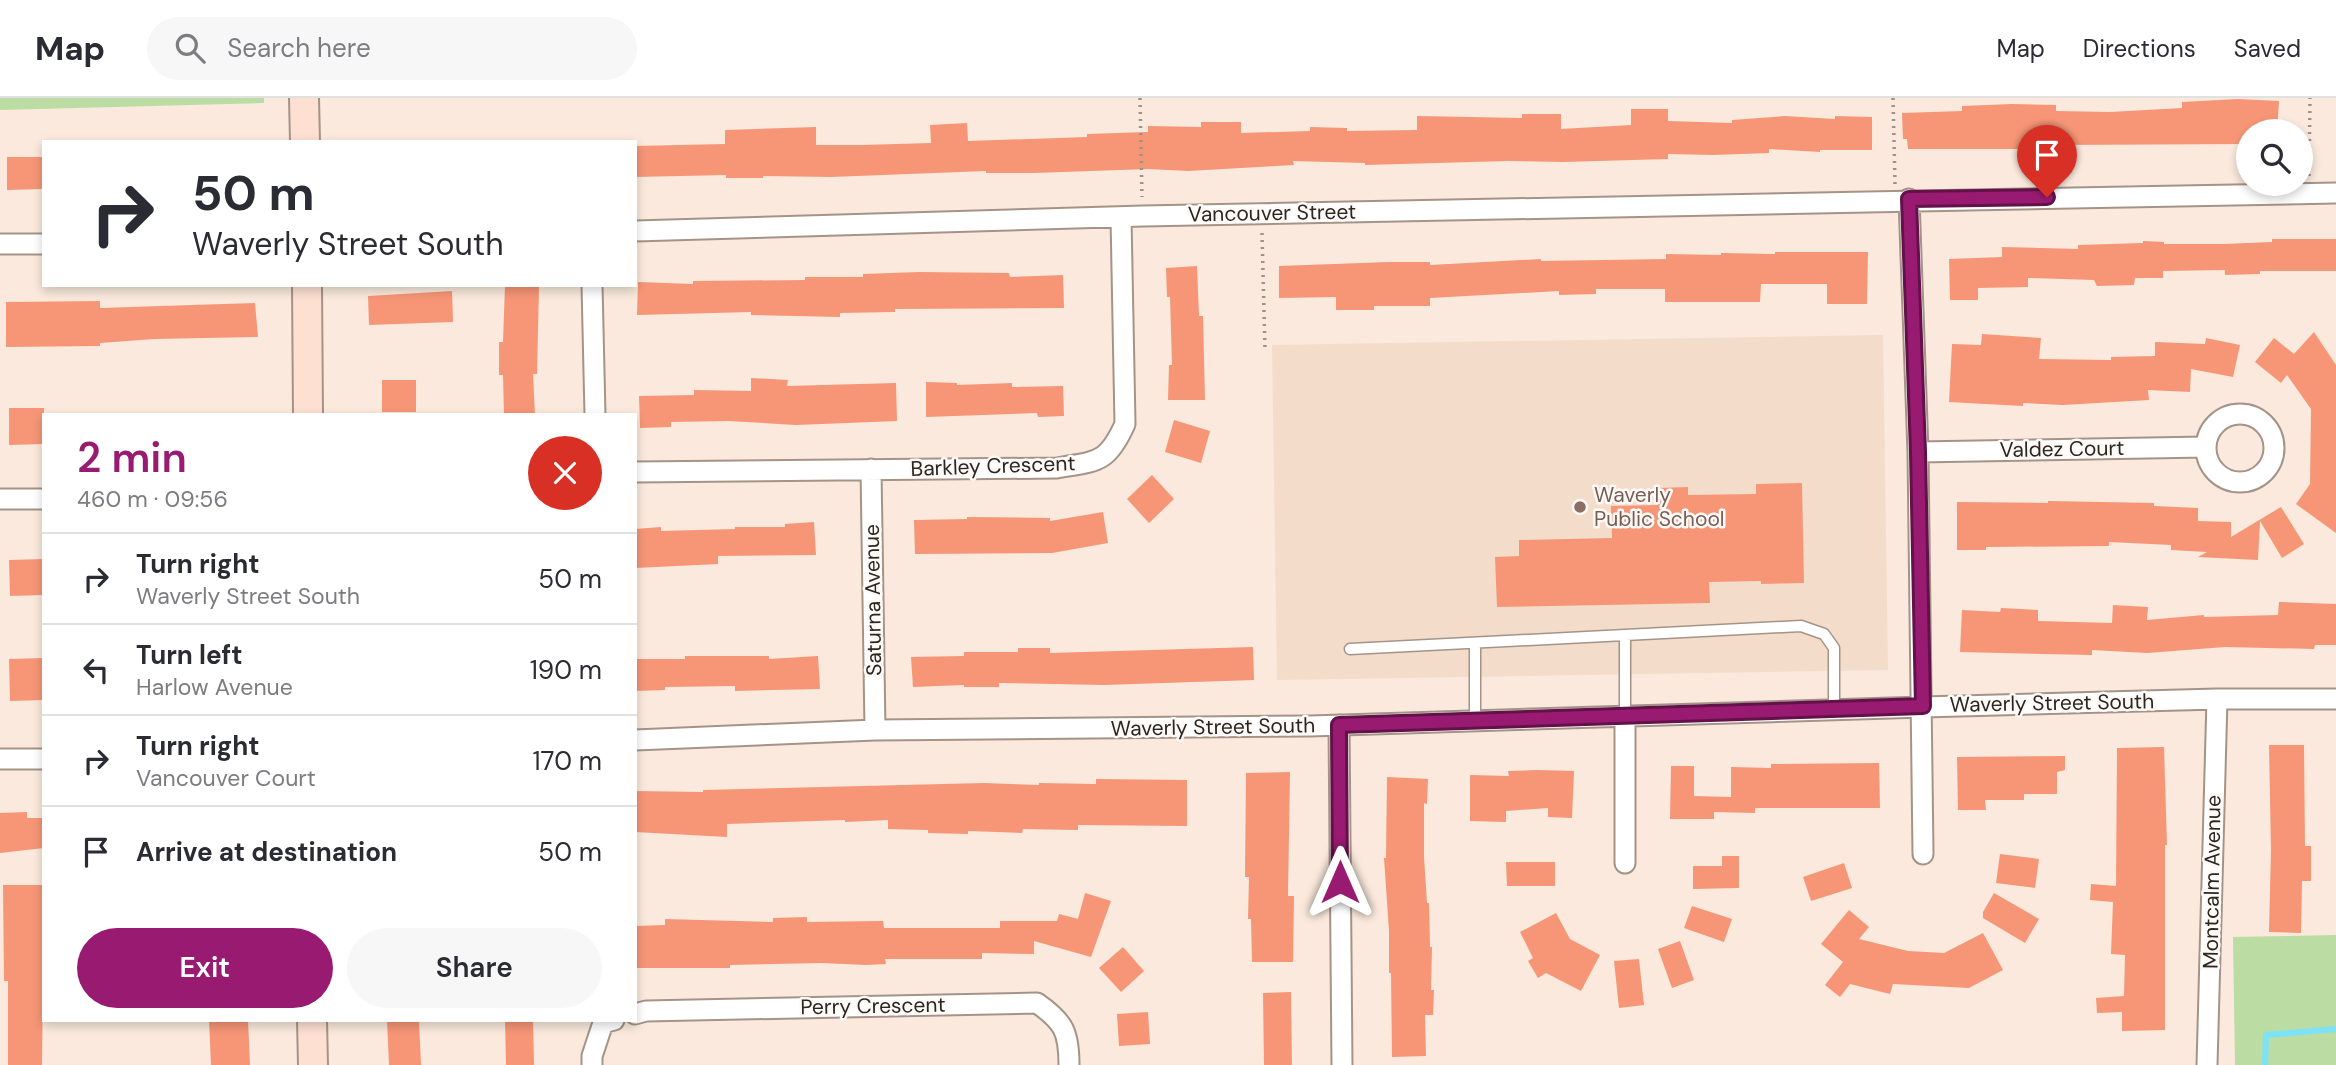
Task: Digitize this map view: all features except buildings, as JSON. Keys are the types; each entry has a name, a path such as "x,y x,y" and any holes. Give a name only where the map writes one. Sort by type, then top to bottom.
{"main road":[{"path":"304,98 305,140"},
{"path":"307,287 308,413"},
{"path":"312,1022 313,1065"}],"street":[{"name":"Vancouver Street","path":"2313,193 2336,193"},
{"name":"Vancouver Street","path":"637,231 1143,216 2236,194"},
{"path":"1902,200 1918,452 1923,854"},
{"name":"Barkley Crescent","path":"637,472 1056,468 1094,462 1114,448 1125,424 1121,217"},
{"path":"0,244 42,244"},
{"path":"592,287 595,413"},
{"name":"Valdez Court","path":"1918,452 2206,447"},
{"name":"Saturna Avenue","path":"871,469 875,730"},
{"path":"0,499 42,499"},
{"name":"Montcalm Avenue","path":"2207,1065 2217,699"},
{"name":"Waverly Street South","path":"637,740 875,730 1339,725 1625,718 1923,706 2336,699"},
{"path":"1625,718 1625,863"},
{"path":"1339,725 1342,1065"},
{"path":"0,760 42,759"},
{"name":"Perry Crescent","path":"637,1013 646,1011 1037,1003 1058,1018 1069,1046 1069,1065"},
{"path":"592,1065 592,1056 603,1023 607,1022"}],"lane":[{"path":"1350,649 1801,625 1824,634 1834,648 1833,710"},
{"path":"1625,635 1625,718"},
{"path":"1475,642 1475,722"}],"path":[{"path":"1140,98 1143,216"},
{"path":"1893,98 1902,200"},
{"path":"2310,98 2310,119"},
{"path":"1262,214 1265,350"}],"shaded area":[{"name":"Waverly Public School","path":"1883,335 1888,670 1277,680 1272,345"}],"green space":[{"path":"0,98 264,98 264,103 0,110"},
{"path":"2336,935 2336,1065 2235,1065 2233,937"}],"waterway":[{"path":"2265,1065 2266,1035 2336,1029"}],"place":[{"name":"Waverly Public School","path":"1580,507"}],"route":[{"path":"1340,882 1339,725 1625,718 1923,706 1909,199 2047,197"}]}
